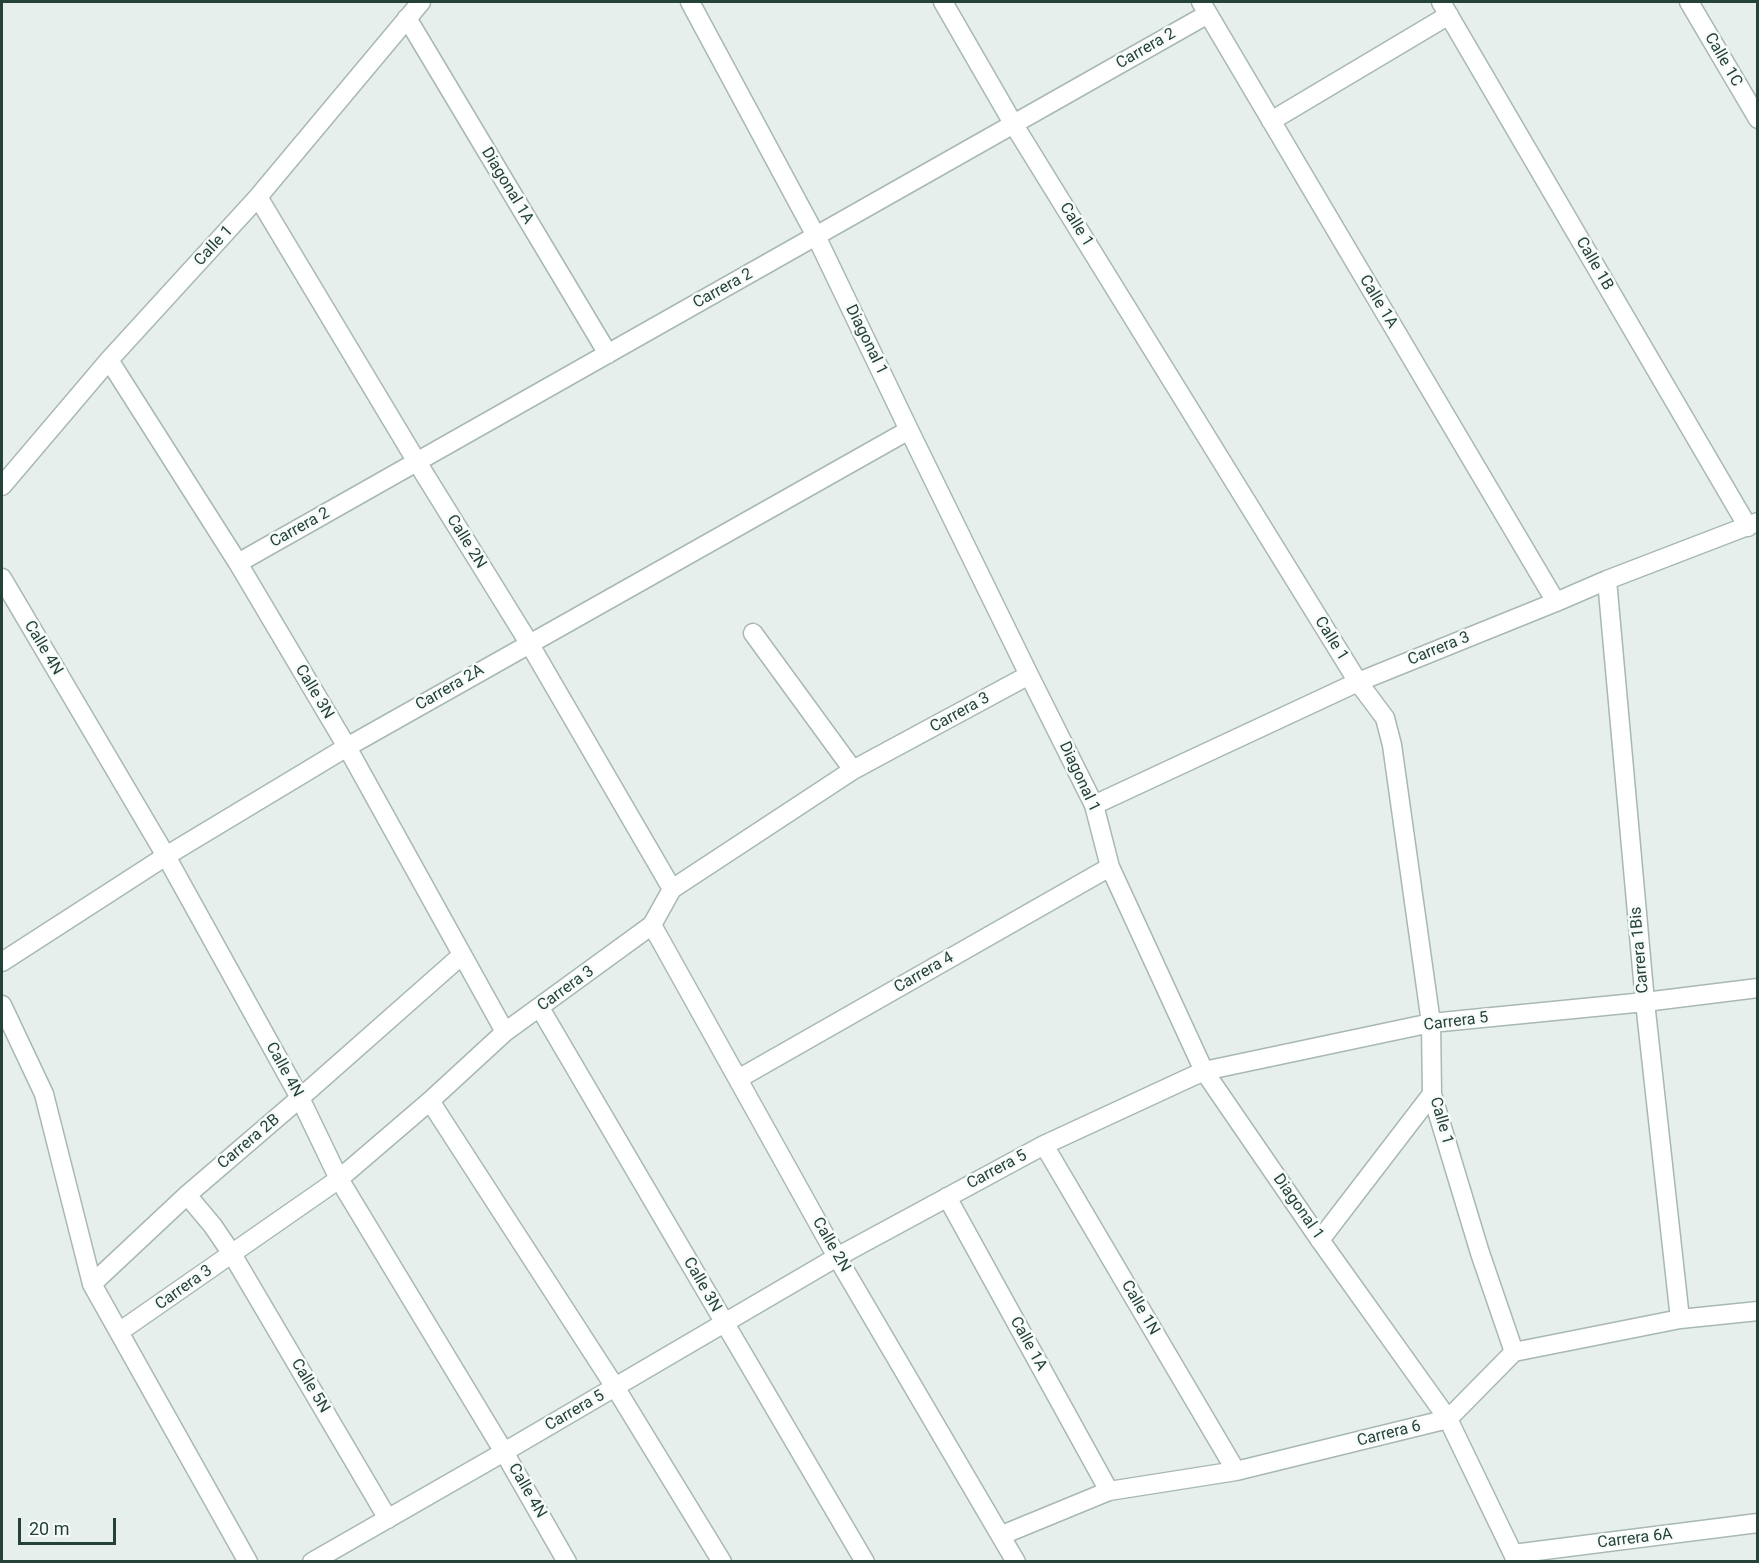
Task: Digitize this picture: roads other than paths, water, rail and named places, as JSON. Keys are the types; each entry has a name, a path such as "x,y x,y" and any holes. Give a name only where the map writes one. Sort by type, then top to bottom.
{"street":[{"name":"Calle 1","path":"2,486 109,360 258,197 421,2"},
{"name":"Diagonal 1","path":"690,2 816,236 1094,805 1110,867 1204,1071 1320,1240 1448,1419 1515,1558"},
{"name":"Calle 1","path":"943,2 1014,125 1358,682 1384,718 1392,745 1431,1023 1432,1094 1480,1253 1514,1352"},
{"name":"Calle 1C","path":"1689,2 1758,119"},
{"name":"Carrera 2","path":"238,563 1014,125 1204,8"},
{"name":"Calle 1A","path":"1204,8 1556,602"},
{"path":"1271,121 1445,8"},
{"name":"Calle 1B","path":"1445,8 1753,525"},
{"name":"Diagonal 1A","path":"407,18 608,354"},
{"name":"Calle 2N","path":"258,197 529,643 672,889"},
{"name":"Calle 3N","path":"109,360 238,563 347,747 505,1032"},
{"name":"Carrera 2A","path":"2,962 166,856 347,747 909,430"},
{"name":"Carrera 3","path":"1094,805 1358,682 1607,580 1753,525"},
{"name":"Calle 4N","path":"2,578 166,856 300,1098 339,1179 504,1452 567,1562"},
{"name":"Carrera 1Bis","path":"1607,580 1645,1002 1680,1319"},
{"path":"753,633 853,770"},
{"name":"Carrera 3","path":"119,1332 339,1179 430,1101 505,1032 652,925 672,889 853,770 1029,675"},
{"name":"Carrera 4","path":"738,1079 1110,867"},
{"name":"Calle 2N","path":"652,925 837,1257 1016,1562"},
{"name":"Carrera 2B","path":"92,1284 187,1195 462,955"},
{"name":"Carrera 5","path":"312,1562 837,1257 1044,1144 1204,1071 1431,1023 1645,1002 1758,988"},
{"path":"2,1005 44,1094 92,1284 248,1562"},
{"name":"Calle 3N","path":"540,1008 865,1562"},
{"path":"1320,1240 1432,1094"},
{"path":"430,1101 615,1387 722,1562"},
{"name":"Calle 1N","path":"1044,1144 1236,1471"},
{"name":"Calle 5N","path":"187,1195 213,1226 232,1254 388,1519"},
{"name":"Calle 1A","path":"947,1197 1109,1491"},
{"path":"1448,1419 1514,1352 1680,1319 1758,1311"},
{"name":"Carrera 6","path":"1002,1536 1109,1491 1236,1471 1448,1419"},
{"name":"Carrera 6A","path":"1515,1558 1758,1523"}]}
